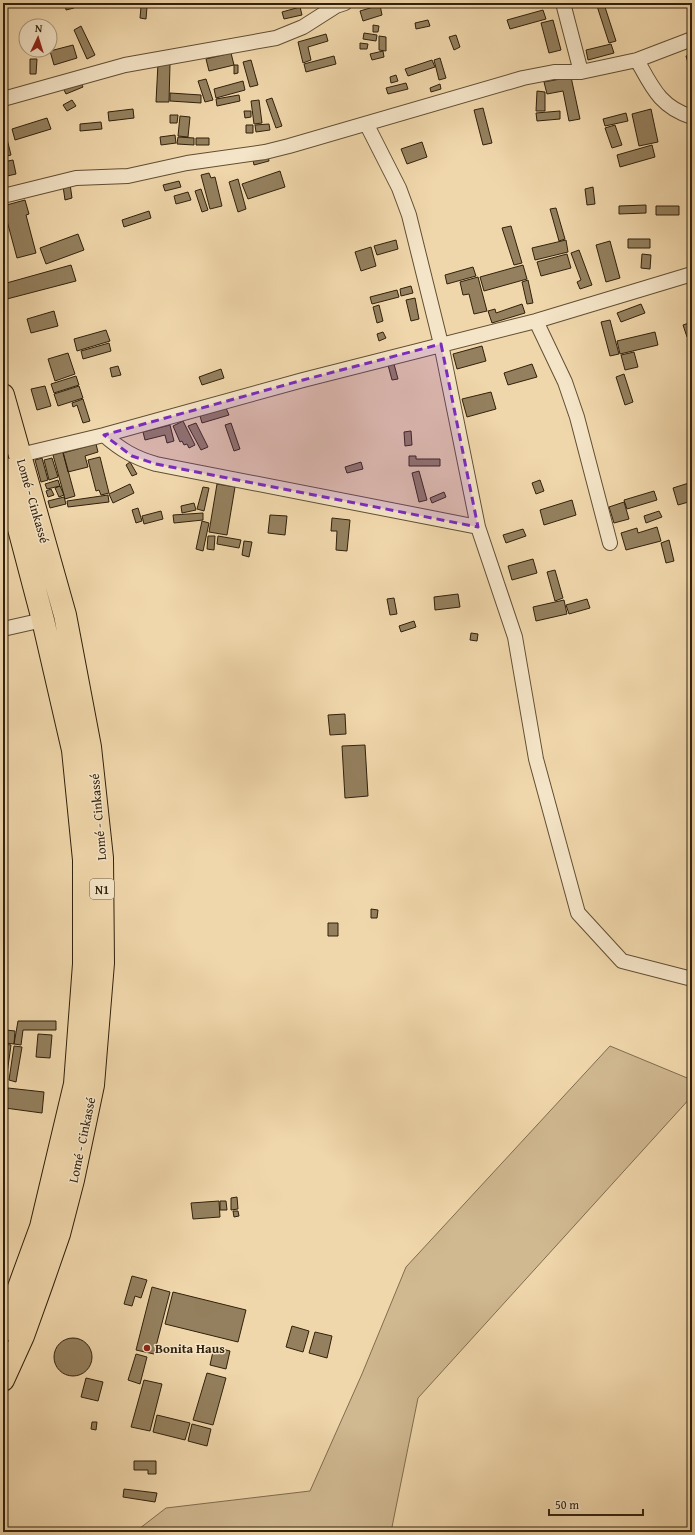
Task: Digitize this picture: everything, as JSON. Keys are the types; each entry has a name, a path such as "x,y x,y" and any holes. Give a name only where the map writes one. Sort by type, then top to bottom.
{"highway":[{"name":"Lomé - Cinkassé","path":"3,395 65,615 90,747 98,804 102,858 103,963 84,1085 74,1180 59,1234 23,1336 3,1380"},
{"name":"Lomé - Cinkassé","path":"3,468 43,620 72,750 84,860 84,1085 41,1227 3,1331"}],"street":[{"path":"3,99 125,65 276,38 303,27 336,6 345,3"},
{"path":"563,3 581,72"},
{"path":"3,196 76,178 128,176 187,163 265,152 367,124 523,78 554,72 581,72 637,60 692,40"},
{"path":"637,60 655,93 666,104 680,113 692,117"},
{"path":"367,124 399,188 410,215 441,344 478,527 515,637 536,759 578,913 622,961 692,979"},
{"path":"20,455 104,435 303,380 536,321 692,274"},
{"path":"536,321 565,382 577,417 610,543"},
{"path":"104,435 121,450 132,456 156,464 478,527"},
{"path":"3,629 43,620"}],"highlighted area":[{"path":"441,344 478,527 156,464 132,456 104,435 303,380"}],"shaded area":[{"path":"610,1046 692,1080 692,1096 418,1398 391,1532 135,1532 166,1508 310,1491 362,1374 406,1267"}],"building":[{"path":"65,3 73,3 74,8 66,10"},
{"path":"604,4 616,41 609,43 597,6"},
{"path":"380,5 382,15 363,21 360,11"},
{"path":"141,7 147,7 146,19 140,18"},
{"path":"300,7 302,15 284,19 282,12"},
{"path":"543,10 546,19 510,29 507,20"},
{"path":"428,20 430,26 416,29 415,23"},
{"path":"553,20 561,50 549,53 541,23"},
{"path":"373,25 379,26 378,32 373,32"},
{"path":"81,26 95,55 87,59 74,30"},
{"path":"364,33 377,35 376,41 363,39"},
{"path":"326,34 328,41 308,47 311,60 303,63 298,42"},
{"path":"456,35 460,47 454,50 449,37"},
{"path":"379,36 386,37 386,51 379,50"},
{"path":"360,43 368,44 367,49 360,49"},
{"path":"611,44 614,53 588,60 586,50"},
{"path":"73,45 77,58 54,65 52,58 58,58 58,49"},
{"path":"383,51 384,57 372,60 370,54"},
{"path":"231,53 234,65 209,71 206,59"},
{"path":"692,54 692,77 686,56"},
{"path":"334,56 336,64 306,72 304,64"},
{"path":"440,58 446,78 439,80 434,60"},
{"path":"30,59 37,59 36,74 30,74"},
{"path":"251,60 258,85 250,87 243,62"},
{"path":"432,60 435,67 408,76 405,69"},
{"path":"158,63 170,64 169,102 156,102"},
{"path":"234,65 238,65 238,73 234,74"},
{"path":"396,75 398,81 391,83 390,77"},
{"path":"571,77 580,119 569,121 563,91 547,94 544,82"},
{"path":"206,79 213,100 205,102 198,81"},
{"path":"80,81 83,87 66,94 63,88"},
{"path":"243,81 245,90 216,98 214,89"},
{"path":"406,83 408,89 388,94 386,88"},
{"path":"440,84 441,89 431,92 430,88"},
{"path":"537,91 545,92 545,111 536,111"},
{"path":"170,93 201,95 201,103 170,101"},
{"path":"239,95 240,101 217,106 216,99"},
{"path":"272,98 282,126 276,128 266,100"},
{"path":"72,100 76,106 67,111 63,105"},
{"path":"259,100 262,123 254,124 251,101"},
{"path":"483,108 492,143 483,145 474,110"},
{"path":"133,109 134,118 109,121 108,112"},
{"path":"651,109 658,142 639,146 632,114"},
{"path":"244,111 251,111 251,117 245,118"},
{"path":"560,111 560,119 537,121 536,113"},
{"path":"626,113 628,121 605,126 603,119"},
{"path":"170,115 178,115 177,123 170,123"},
{"path":"180,116 190,117 188,137 178,136"},
{"path":"47,118 51,129 15,140 12,129"},
{"path":"101,122 102,129 80,131 80,124"},
{"path":"269,124 270,130 256,132 255,125"},
{"path":"246,125 253,125 253,133 246,133"},
{"path":"615,125 622,145 612,148 605,128"},
{"path":"5,131 11,155 3,157 3,132"},
{"path":"175,135 176,143 161,145 160,137"},
{"path":"178,137 194,138 194,145 177,144"},
{"path":"196,138 209,138 209,145 196,145"},
{"path":"422,142 427,157 407,164 401,149"},
{"path":"652,145 655,157 620,167 617,155"},
{"path":"268,156 269,161 254,165 253,160"},
{"path":"13,160 16,174 3,177 3,162"},
{"path":"280,171 285,187 248,199 242,184"},
{"path":"209,173 211,178 215,177 222,206 210,209 201,175"},
{"path":"238,179 246,209 238,212 229,182"},
{"path":"179,181 181,187 165,191 163,185"},
{"path":"70,184 72,198 65,200 63,186"},
{"path":"593,187 595,204 587,205 585,189"},
{"path":"201,189 208,210 202,212 195,191"},
{"path":"188,192 191,200 176,204 174,196"},
{"path":"25,200 29,214 26,215 36,253 17,258 3,206"},
{"path":"646,205 646,213 619,214 619,206"},
{"path":"656,206 679,206 679,215 656,215"},
{"path":"556,208 565,239 559,241 550,209"},
{"path":"149,211 151,218 124,227 122,220"},
{"path":"511,226 522,263 514,265 502,228"},
{"path":"78,234 84,250 46,264 40,248"},
{"path":"628,239 650,239 650,248 628,248"},
{"path":"396,240 398,249 377,255 374,246"},
{"path":"566,240 568,252 535,260 532,248"},
{"path":"610,241 620,278 606,282 596,245"},
{"path":"371,247 376,266 361,271 355,252"},
{"path":"579,250 592,285 580,289 577,282 581,280 571,253"},
{"path":"567,254 571,268 541,276 537,262"},
{"path":"642,254 651,255 650,269 641,268"},
{"path":"71,265 76,281 3,300 3,284"},
{"path":"523,265 527,279 484,291 480,277"},
{"path":"473,267 476,276 447,284 445,275"},
{"path":"478,277 487,311 474,314 469,294 463,295 460,282"},
{"path":"528,280 533,303 527,304 522,282"},
{"path":"411,286 413,293 401,296 400,289"},
{"path":"397,290 399,297 372,304 370,297"},
{"path":"415,298 419,319 411,321 406,300"},
{"path":"522,304 525,313 492,323 488,311 495,309 496,313"},
{"path":"641,304 645,313 621,322 617,313"},
{"path":"379,305 383,321 377,323 373,307"},
{"path":"54,311 58,326 31,333 27,319"},
{"path":"610,320 619,354 610,356 601,322"},
{"path":"692,322 692,335 687,337 683,325"},
{"path":"106,330 110,341 77,351 74,339"},
{"path":"383,332 386,338 379,341 377,334"},
{"path":"655,332 658,345 620,354 617,341"},
{"path":"109,343 111,351 83,359 81,351"},
{"path":"482,346 486,361 457,369 453,354"},
{"path":"634,352 638,367 625,370 621,355"},
{"path":"68,353 75,374 55,381 48,359"},
{"path":"394,364 398,379 392,380 388,365"},
{"path":"532,364 537,377 508,385 504,373"},
{"path":"118,366 121,375 112,377 110,368"},
{"path":"221,369 224,378 202,385 199,377"},
{"path":"624,374 633,402 625,405 616,377"},
{"path":"76,376 79,385 54,393 51,384"},
{"path":"45,386 51,406 37,410 31,389"},
{"path":"79,386 83,398 58,406 54,394"},
{"path":"491,392 496,409 467,417 462,399"},
{"path":"83,399 90,421 83,423 77,405 73,407 72,403"},
{"path":"226,408 229,415 202,423 200,416"},
{"path":"183,421 195,445 189,448 187,444 184,445 182,441 180,442 173,426"},
{"path":"196,423 208,447 201,450 188,426"},
{"path":"231,423 240,449 234,451 225,425"},
{"path":"170,425 174,441 167,443 165,435 145,440 143,432"},
{"path":"411,431 412,445 405,446 404,432"},
{"path":"96,444 98,452 85,456 88,467 68,472 63,453"},
{"path":"63,452 75,496 65,499 53,455"},
{"path":"409,456 416,456 416,459 440,459 440,466 409,466"},
{"path":"100,457 109,493 101,495 99,490 96,491 88,460"},
{"path":"42,458 48,480 41,482 35,460"},
{"path":"52,458 58,477 49,480 44,460"},
{"path":"130,462 137,474 132,476 126,465"},
{"path":"361,462 363,469 347,473 345,467"},
{"path":"419,471 427,500 419,502 412,473"},
{"path":"58,480 60,486 47,489 45,484"},
{"path":"540,480 544,491 536,494 532,483"},
{"path":"692,482 692,501 678,505 673,488"},
{"path":"130,484 134,493 113,503 109,494"},
{"path":"217,484 235,487 227,535 209,532"},
{"path":"60,486 64,495 59,497 55,488"},
{"path":"203,487 209,488 204,511 197,509"},
{"path":"51,489 54,495 48,497 46,491"},
{"path":"654,491 657,500 627,509 624,500"},
{"path":"444,492 446,497 432,503 430,498"},
{"path":"108,495 109,502 68,507 67,501"},
{"path":"64,497 66,504 50,508 48,501"},
{"path":"572,500 576,515 544,525 540,510"},
{"path":"624,502 629,519 614,523 609,507"},
{"path":"194,503 196,510 182,513 181,506"},
{"path":"138,508 142,521 136,523 132,510"},
{"path":"161,511 163,519 144,524 142,516"},
{"path":"659,511 662,517 646,523 644,516"},
{"path":"203,513 203,520 174,523 173,515"},
{"path":"270,515 287,516 285,535 268,533"},
{"path":"332,518 350,520 347,551 336,550 337,531 331,531"},
{"path":"202,521 209,523 203,551 196,549"},
{"path":"657,527 661,541 626,550 621,533 637,528 638,533"},
{"path":"523,529 526,536 506,543 503,535"},
{"path":"208,536 215,536 214,550 207,549"},
{"path":"218,536 241,540 239,548 217,544"},
{"path":"669,540 674,561 666,563 661,543"},
{"path":"244,541 252,542 249,557 242,555"},
{"path":"533,559 537,573 512,580 508,566"},
{"path":"555,570 563,598 555,601 547,572"},
{"path":"458,594 460,607 435,610 434,597"},
{"path":"394,598 397,614 390,615 387,599"},
{"path":"587,599 590,608 569,614 566,605"},
{"path":"564,600 567,614 536,621 533,607"},
{"path":"414,621 416,627 401,632 399,626"},
{"path":"471,633 478,634 477,641 470,640"},
{"path":"345,714 346,734 330,735 328,715"},
{"path":"365,745 368,796 345,798 342,746"},
{"path":"371,909 378,910 377,918 371,918"},
{"path":"328,923 338,923 338,936 328,936"},
{"path":"18,1021 56,1021 56,1030 23,1030 21,1045 14,1044"},
{"path":"6,1030 15,1031 14,1044 5,1043"},
{"path":"38,1034 52,1035 50,1058 36,1057"},
{"path":"3,1044 11,1045 6,1081 3,1081"},
{"path":"14,1046 22,1047 16,1082 9,1080"},
{"path":"8,1088 44,1092 42,1113 5,1108"},
{"path":"237,1197 238,1209 231,1210 231,1198"},
{"path":"219,1201 220,1217 193,1219 191,1203"},
{"path":"220,1201 226,1201 227,1210 220,1210"},
{"path":"233,1211 238,1211 239,1216 234,1217"},
{"path":"132,1276 147,1280 141,1298 135,1296 132,1306 124,1304"},
{"path":"152,1287 170,1292 154,1354 136,1350"},
{"path":"173,1292 246,1310 238,1342 165,1324"},
{"path":"292,1326 309,1331 303,1352 286,1347"},
{"path":"315,1332 332,1336 327,1358 309,1353"},
{"path":"73,1338 83,1341 89,1347 92,1357 89,1367 83,1373 73,1376 63,1373 57,1367 54,1357 57,1347 63,1341"},
{"path":"214,1347 230,1351 226,1369 210,1365"},
{"path":"136,1354 147,1357 140,1384 128,1380"},
{"path":"207,1373 226,1378 213,1425 193,1420"},
{"path":"86,1378 103,1382 98,1401 81,1397"},
{"path":"144,1380 162,1384 150,1431 131,1427"},
{"path":"157,1415 190,1423 185,1440 153,1432"},
{"path":"92,1422 97,1422 96,1430 91,1429"},
{"path":"192,1424 211,1429 207,1446 188,1441"},
{"path":"134,1461 156,1461 156,1474 148,1474 148,1470 134,1470"},
{"path":"124,1489 157,1493 155,1502 123,1497"}],"place":[{"name":"Bonita Haus","path":"147,1348"}]}
